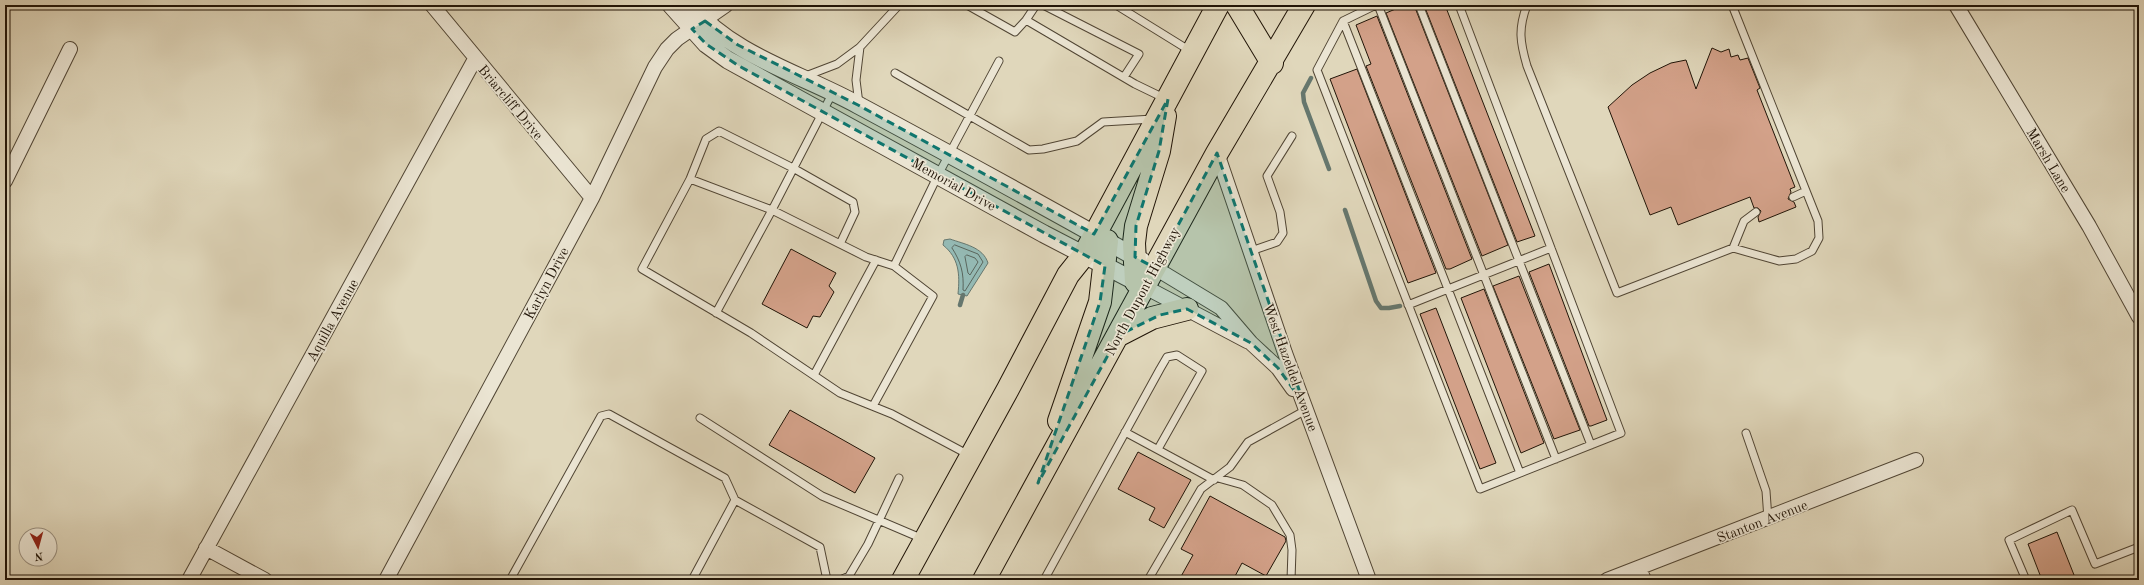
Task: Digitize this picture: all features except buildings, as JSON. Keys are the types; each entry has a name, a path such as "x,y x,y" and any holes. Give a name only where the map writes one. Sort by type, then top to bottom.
{"highway":[{"path":"903,580 1068,275 1100,237 1158,119 1218,5"},
{"path":"1237,5 1272,63"},
{"name":"North Dupont Highway","path":"984,580 1119,334 1145,279 1217,153 1272,63 1304,5"},
{"path":"1145,279 1135,257 1136,226 1159,151 1168,100"},
{"path":"1038,483 1100,302 1105,266 1100,237"},
{"path":"1119,334 1152,318 1187,309"},
{"path":"997,580 1012,530"}],"street":[{"name":"Briarcliff Drive","path":"432,5 475,59 592,198"},
{"name":"Memorial Drive","path":"671,5 698,25 860,106 1135,257"},
{"name":"Memorial Drive","path":"690,5 706,44 728,60 1105,266 1145,279 1221,308 1230,316 1251,343 1278,368 1305,407"},
{"name":"Karlyn Drive","path":"386,580 592,198 655,67 667,49 677,39 726,5"},
{"name":"Marsh Lane","path":"1956,5 2089,226 2139,316"},
{"path":"5,181 70,49"},
{"name":"Aquilla Avenue","path":"189,580 475,59"},
{"name":"West Hazeldel Avenue","path":"1217,153 1285,353 1369,580"},
{"name":"Memorial Drive","path":"1145,279 1187,309 1251,343"},
{"name":"Stanton Avenue","path":"1607,580 1641,574 1768,519 1916,460"},
{"path":"206,548 265,580"}],"lane":[{"path":"802,78 836,64 860,47 899,5"},
{"path":"967,5 1016,32 1036,5"},
{"path":"1042,5 1139,54 1124,77"},
{"path":"1116,5 1193,53"},
{"path":"1459,5 1621,433 1556,459 1480,489 1317,70 1343,21 1377,5 1556,459"},
{"path":"1419,5 1591,445"},
{"path":"1527,5 1521,20 1520,41 1527,66 1617,293 1733,248 1756,256 1779,261 1796,259 1812,251 1819,238 1818,221 1730,5"},
{"path":"1026,20 1124,77 1168,100"},
{"path":"1343,21 1520,473"},
{"path":"860,47 856,80 860,106"},
{"path":"894,266 938,175 999,61"},
{"path":"895,73 1029,150 1043,149 1077,141 1103,122 1158,119"},
{"path":"716,313 772,210 833,92"},
{"path":"840,244 855,212 853,202 794,168 719,132 706,139 690,179 642,269 751,333 840,393 892,414 971,456"},
{"path":"1251,252 1277,242 1283,233 1280,212 1267,176 1292,136"},
{"path":"690,179 772,210 840,244 876,260 894,266 933,296 873,406"},
{"path":"1793,197 1806,191"},
{"path":"1733,248 1744,222 1756,212"},
{"path":"1408,305 1551,248"},
{"path":"814,375 876,260"},
{"path":"1044,580 1167,357 1177,354 1202,371 1158,449"},
{"path":"1148,580 1200,489 1216,479 1230,467 1248,442 1305,407"},
{"path":"510,580 601,416 609,414 725,478 736,500 820,547 827,580"},
{"path":"700,418 822,496 925,540"},
{"path":"1125,432 1216,479 1242,485 1272,505 1290,535 1292,550 1291,580"},
{"path":"1746,433 1766,491 1768,519"},
{"path":"840,580 849,576 868,544 899,478"},
{"path":"692,580 736,500"},
{"path":"2026,580 2009,540 2072,510 2095,564 2139,547"}],"highlighted area":[{"path":"705,21 738,45 858,105 1094,234 1168,99 1159,151 1136,226 1135,257 1155,268 1217,153 1304,404 1278,368 1251,343 1187,309 1160,315 1119,335 1038,483 1100,302 1105,266 739,66 706,44 692,29"}],"water":[{"path":"950,239 972,247 982,253 988,263 967,296 958,294 959,280 957,267 952,255 943,245 944,240"}],"waterway":[{"path":"1311,78 1303,93 1304,102 1329,169"},
{"path":"1345,210 1376,301 1381,308 1400,306"},
{"path":"960,305 963,295"}]}
